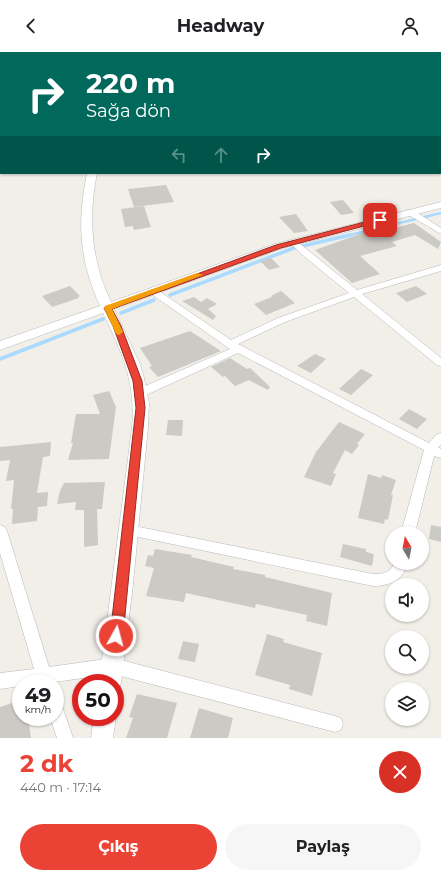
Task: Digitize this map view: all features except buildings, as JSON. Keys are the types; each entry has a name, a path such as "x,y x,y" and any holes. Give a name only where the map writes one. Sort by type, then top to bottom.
{"main road":[{"path":"92,174 86,214 88,247 95,280 117,326 135,374 140,392 140,421 129,530 112,674"},
{"path":"0,346 153,291 298,246 414,216 441,205"},
{"path":"102,738 104,726"}],"street":[{"path":"414,216 441,232"},
{"path":"298,246 441,363"},
{"path":"140,392 235,347 273,323 355,294 441,268"},
{"path":"153,291 235,347 435,452"},
{"path":"410,526 441,437"},
{"path":"129,530 373,580 391,578 398,570"},
{"path":"0,531 43,674"},
{"path":"64,676 113,666 335,724"},
{"path":"0,681 12,681"},
{"path":"61,726 65,738"}],"waterway":[{"path":"346,236 441,213"},
{"path":"170,295 294,248 350,235"},
{"path":"121,313 154,300"},
{"path":"0,359 103,319"}],"slow traffic":[{"path":"119,332 108,308 199,275"}],"route":[{"path":"116,636 140,421 140,392 138,381 117,326 108,308 279,246 380,220"}]}
